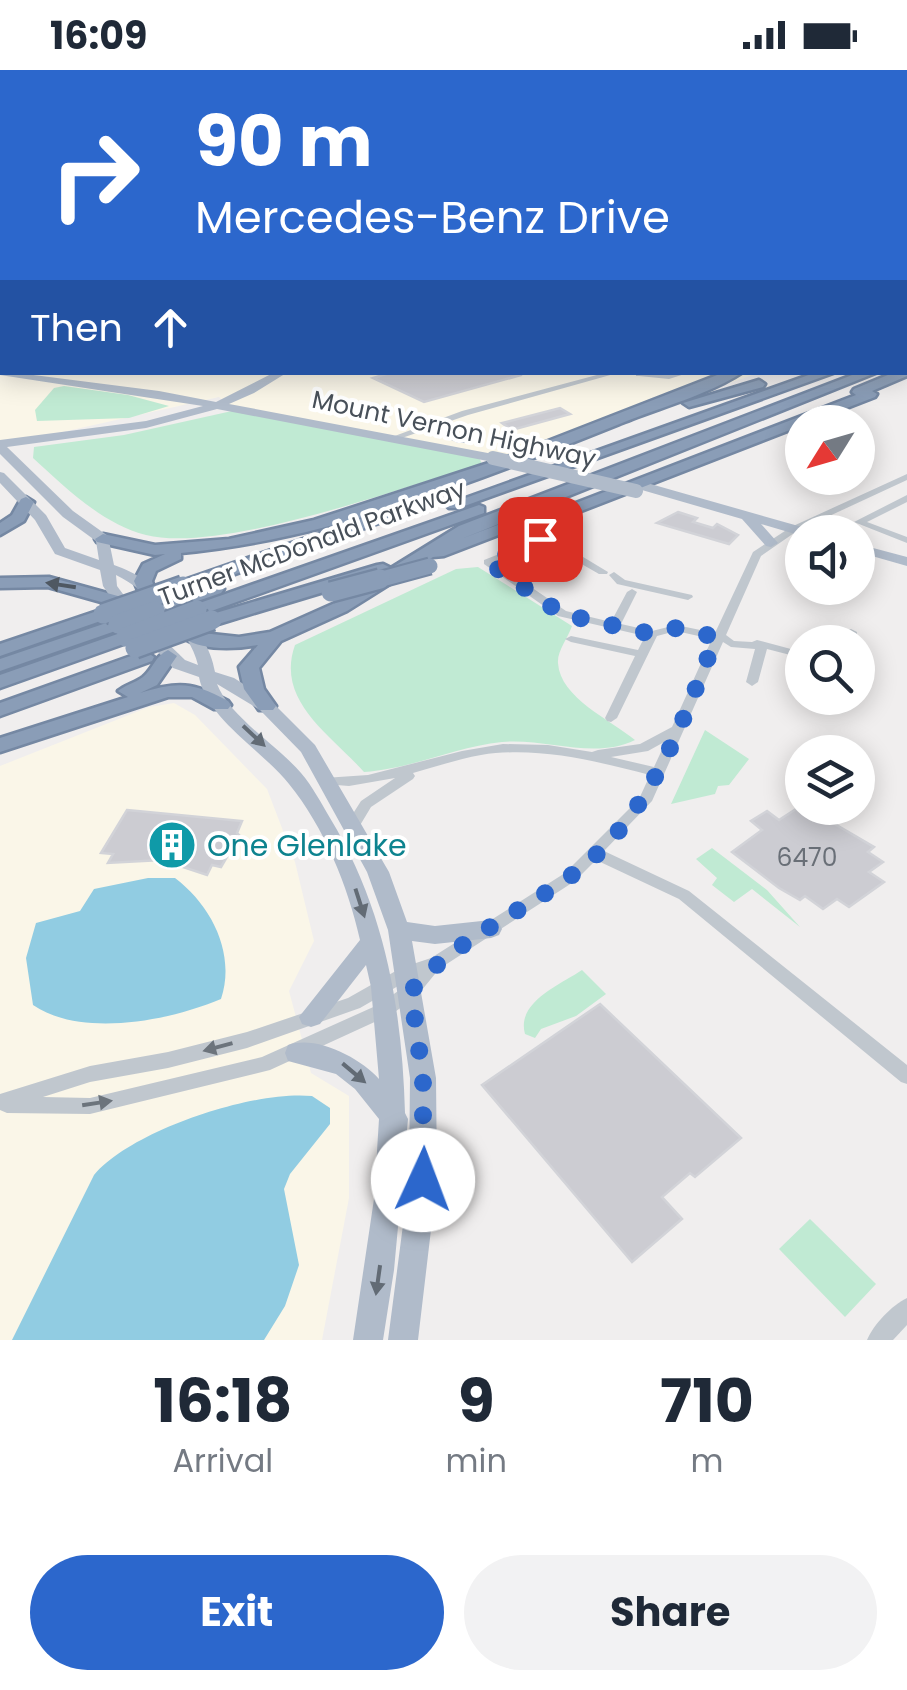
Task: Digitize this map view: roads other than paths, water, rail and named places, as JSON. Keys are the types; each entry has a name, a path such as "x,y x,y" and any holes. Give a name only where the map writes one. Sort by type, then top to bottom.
{"highway":[{"path":"555,447 730,375"},
{"path":"0,650 124,630 198,610 783,375"},
{"name":"Turner McDonald Parkway","path":"198,610 822,375"},
{"name":"Turner McDonald Parkway","path":"0,665 198,610 862,375"},
{"path":"192,638 239,643 276,637 341,607 465,529 863,375"},
{"path":"823,405 899,375"},
{"path":"198,610 331,592 428,561 907,380"},
{"path":"146,591 144,574 155,564 211,546 309,526 760,384"},
{"path":"708,437 785,417"},
{"path":"0,696 124,630 383,568 428,561 785,420"},
{"path":"0,530 19,518 26,502"},
{"path":"103,539 138,552 211,546"},
{"path":"0,583 49,582 124,630"},
{"path":"0,710 124,630"},
{"name":"Turner McDonald Parkway","path":"0,682 124,630"},
{"path":"266,706 254,689 249,667 276,637"},
{"path":"0,742 150,681 168,656"},
{"path":"0,742 166,690 196,691 221,706"}],"main road":[{"name":"Mount Vernon Highway","path":"6,375 219,401"},
{"path":"6,375 48,378"},
{"name":"Mount Vernon Highway","path":"78,375 476,446 500,456"},
{"path":"2,443 177,412 219,401 264,375"},
{"path":"2,443 16,448 37,436 145,426 219,401 276,375"},
{"path":"177,397 186,405 177,412"},
{"path":"440,422 437,427 441,433 476,446"},
{"name":"Mount Vernon Highway","path":"401,434 638,488 785,527"},
{"path":"2,443 68,514 103,539 110,586 124,630 266,706 308,750 354,823 378,872 398,930 395,1120 392,1178 368,1340"},
{"path":"0,476 41,518 60,551 133,578 203,650 204,672 221,706 287,768 316,808 352,877 372,942 397,990 425,1126 423,1180 404,1340"},
{"name":"Mount Vernon Highway","path":"638,488 776,524"},
{"path":"749,519 771,543"},
{"path":"875,553 907,562"},
{"path":"398,930 434,936 492,929"},
{"path":"310,1017 372,942"},
{"path":"297,1053 338,1060 360,1075 395,1120"}],"street":[{"path":"401,434 449,411 582,375"},
{"path":"401,434 608,375"},
{"path":"536,388 548,392"},
{"path":"831,515 907,477"},
{"path":"904,537 859,522 907,498"},
{"path":"0,1103 90,1106 297,1053 492,929 592,858 645,801 721,638 746,570 771,543 785,537"},
{"path":"688,597 621,582 546,540 488,562 556,612 652,634 676,628 754,649 762,646 785,651"},
{"path":"615,625 632,592"},
{"path":"611,718 652,634"},
{"path":"571,639 641,654"},
{"path":"752,682 762,646"},
{"path":"585,755 643,748 680,728"},
{"path":"329,782 354,783 503,748 585,755 658,774"},
{"path":"354,823 378,793 423,766"},
{"path":"592,858 684,895 907,1076"},
{"path":"0,1103 90,1074 247,1040 397,990"},
{"path":"878,1340 907,1309"}],"water":[{"path":"148,878 175,878 210,917 223,948 225,982 221,999 176,1014 125,1023 75,1021 33,1005 26,958 36,923 80,911 94,889"},
{"path":"312,1096 330,1108 330,1124 290,1174 284,1189 299,1265 285,1306 264,1340 12,1340 94,1175 112,1158 195,1116 259,1099"}],"place":[{"name":"One Glenlake","path":"172,845"}]}
